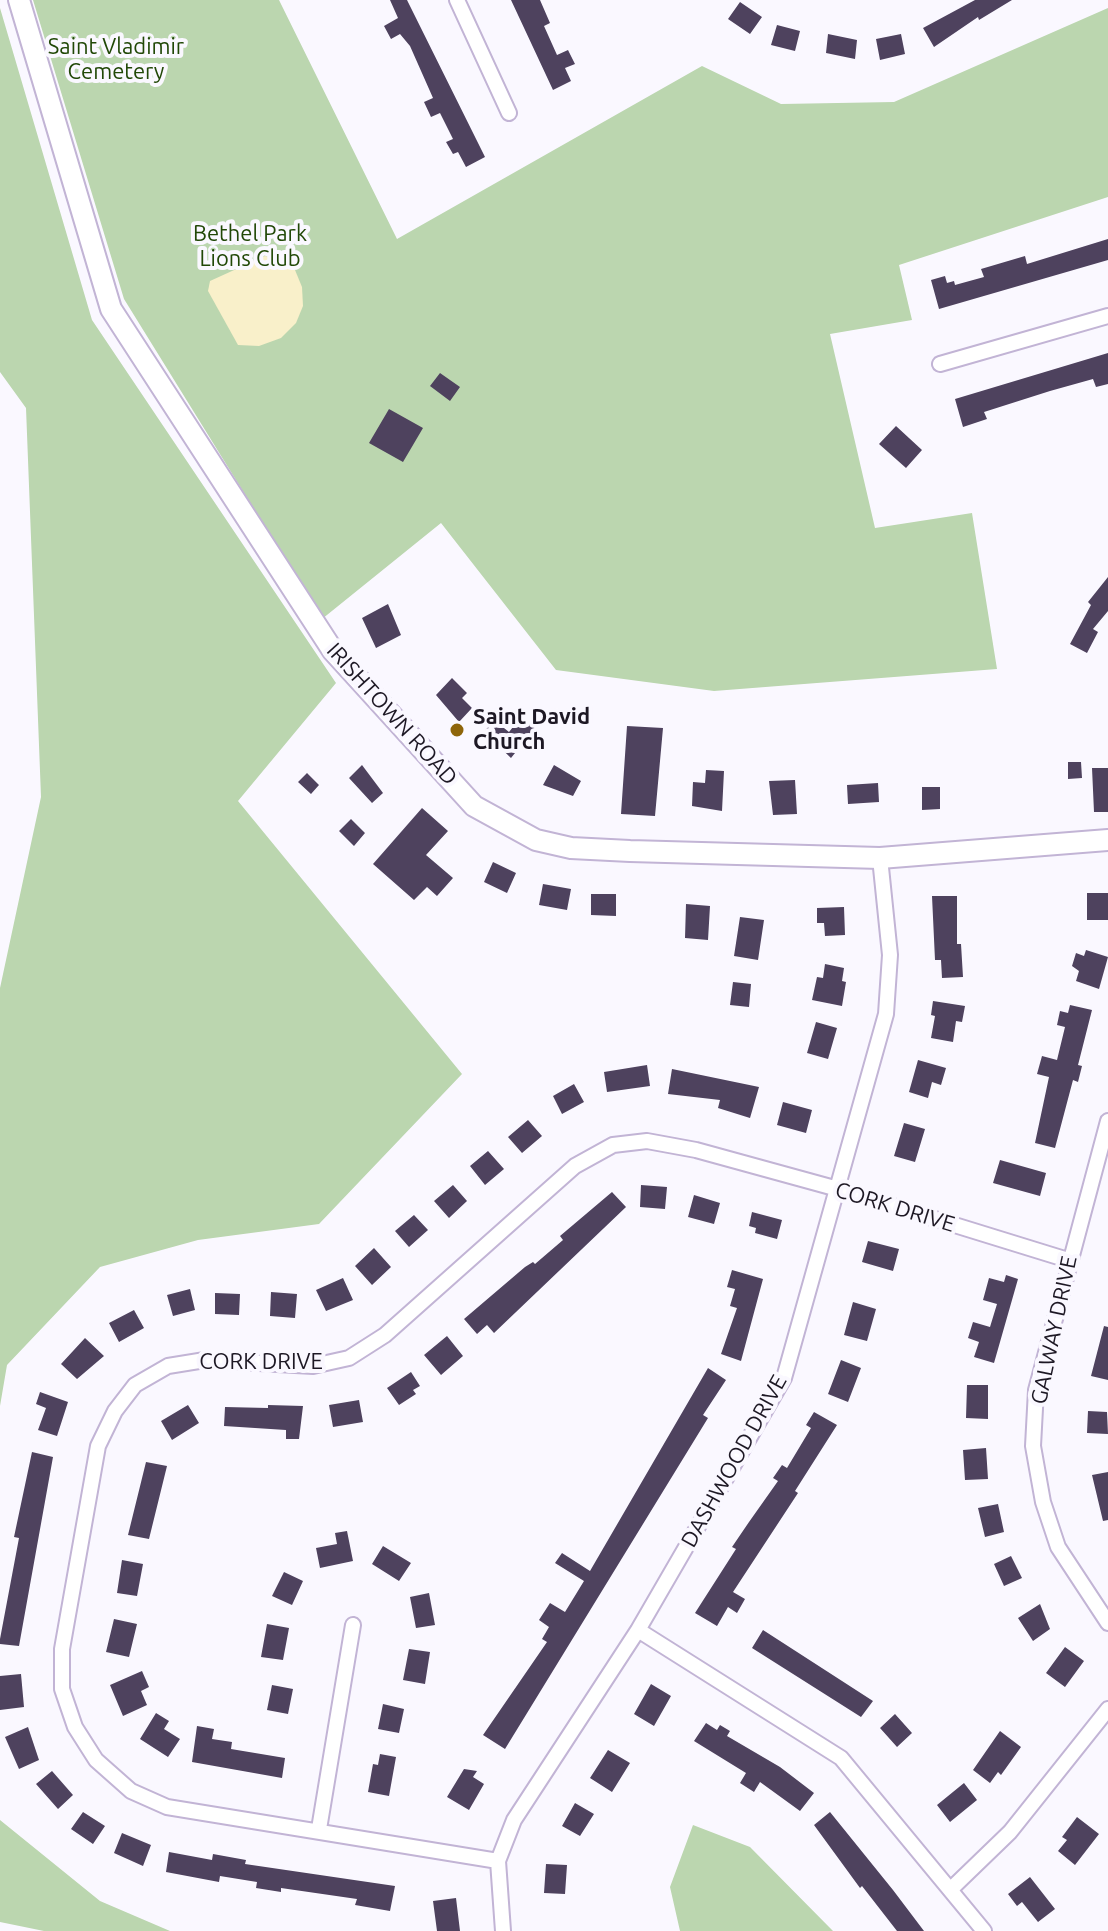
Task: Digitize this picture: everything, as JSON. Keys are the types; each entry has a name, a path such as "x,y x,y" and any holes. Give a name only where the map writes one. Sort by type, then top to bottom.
{"street":[{"name":"IRISHTOWN ROAD","path":"19,0 111,309 333,651 474,806 536,840 571,848 880,858 1108,840"},
{"path":"457,0 509,113"},
{"path":"940,364 1108,316"},
{"name":"DASHWOOD DRIVE","path":"503,1931 498,1861 514,1820 638,1630 784,1378 886,1014 890,955 880,858"},
{"name":"GALWAY DRIVE","path":"1108,1121 1068,1260 1036,1390 1033,1446 1043,1502 1058,1547 1108,1623"},
{"name":"CORK DRIVE","path":"498,1861 319,1829 167,1807 131,1791 96,1760 75,1727 62,1689 62,1649 98,1446 115,1411 135,1385 168,1366 205,1360 313,1366 349,1358 385,1335 575,1166 613,1145 647,1141 684,1147 838,1189 1068,1260"},
{"path":"319,1829 353,1625"},
{"path":"638,1630 841,1758 984,1931"},
{"path":"951,1889 1010,1832 1108,1709"}],"green space":[{"path":"33,0 279,0 397,239 702,66 781,104 894,102 1108,8 1108,197 899,265 912,320 830,334 875,528 972,513 997,669 714,691 556,670 441,523 322,619 124,299"},
{"path":"0,8 92,320 336,683 238,801 462,1074 319,1224 198,1240 100,1267 7,1365 0,1406 0,988 41,797 26,408 0,372"},
{"path":"0,1820 100,1901 170,1931 44,1931 0,1922"},
{"path":"693,1825 750,1847 833,1931 680,1931 670,1887"}],"sand":[{"path":"265,256 284,261 295,270 302,287 303,306 296,323 281,338 259,346 238,345 208,291 210,281"}],"building":[{"path":"390,0 407,0 485,157 466,167 458,152 453,154 446,142 453,139 440,113 431,117 424,102 433,98 410,46 400,34 391,39 384,26 398,18"},
{"path":"511,0 540,0 550,23 544,26 557,55 568,50 575,64 565,68 571,81 553,90"},
{"path":"975,0 1012,0 979,20 978,17 934,47 923,28"},
{"path":"740,2 762,17 750,34 728,19"},
{"path":"777,25 800,31 795,51 771,45"},
{"path":"828,34 857,40 855,59 826,53"},
{"path":"901,34 905,54 880,60 876,39"},
{"path":"1108,239 1108,260 939,309 931,280 945,276 947,283 954,281 955,285 984,277 981,269 1025,256 1027,264"},
{"path":"1108,353 1108,384 1096,387 1093,379 1050,391 984,412 987,419 963,427 955,399"},
{"path":"440,373 460,387 450,401 430,386"},
{"path":"389,409 423,428 403,462 369,443"},
{"path":"896,426 922,450 906,468 879,444"},
{"path":"1108,577 1108,611 1093,629 1098,632 1087,653 1070,644 1091,605 1088,602"},
{"path":"388,604 401,635 376,648 362,618"},
{"path":"452,678 467,693 462,698 472,708 459,722 436,695"},
{"path":"521,717 535,728 511,758 484,732 494,720 509,732"},
{"path":"627,726 663,728 655,816 621,814"},
{"path":"1068,762 1081,762 1082,778 1068,779"},
{"path":"362,765 383,793 372,803 349,778"},
{"path":"554,765 581,781 573,796 543,785"},
{"path":"1092,768 1108,768 1108,812 1094,812"},
{"path":"706,770 724,771 722,811 692,806 693,782 705,783"},
{"path":"307,773 319,785 311,794 298,782"},
{"path":"795,780 797,814 773,815 769,781"},
{"path":"878,783 879,802 848,804 847,785"},
{"path":"922,787 940,787 940,809 922,810"},
{"path":"422,808 448,831 426,855 453,878 437,896 427,887 414,900 373,864"},
{"path":"351,819 365,833 354,846 339,831"},
{"path":"493,862 516,873 507,893 484,882"},
{"path":"543,884 571,889 567,910 539,905"},
{"path":"1087,893 1108,893 1108,920 1087,920"},
{"path":"591,894 616,894 616,916 591,915"},
{"path":"932,896 957,896 957,944 961,944 963,977 942,978 941,960 935,960"},
{"path":"686,904 710,906 708,940 685,938"},
{"path":"844,907 845,935 825,936 824,923 817,923 817,908"},
{"path":"740,917 764,920 758,960 734,956"},
{"path":"1086,950 1108,957 1099,989 1076,981 1079,971 1072,966 1076,953 1084,956"},
{"path":"825,964 844,968 842,981 846,982 842,1006 812,1000 817,977 823,978"},
{"path":"733,982 751,984 749,1007 730,1005"},
{"path":"933,1001 965,1006 962,1022 956,1021 953,1042 931,1038 935,1016 931,1015"},
{"path":"1070,1005 1092,1010 1078,1065 1082,1066 1078,1082 1073,1080 1055,1148 1035,1143 1049,1077 1037,1074 1042,1056 1057,1060 1065,1027 1057,1025 1060,1011 1068,1013"},
{"path":"816,1022 837,1028 828,1059 807,1053"},
{"path":"918,1060 946,1068 941,1085 932,1082 928,1098 909,1092"},
{"path":"647,1065 650,1086 607,1092 604,1072"},
{"path":"672,1069 759,1087 750,1118 718,1108 720,1100 668,1094"},
{"path":"574,1084 584,1102 562,1114 553,1096"},
{"path":"783,1102 812,1110 806,1133 777,1125"},
{"path":"528,1120 542,1136 522,1153 508,1137"},
{"path":"904,1123 925,1129 915,1162 894,1156"},
{"path":"488,1151 504,1169 485,1185 470,1166"},
{"path":"1000,1160 1046,1173 1040,1196 993,1183"},
{"path":"453,1185 467,1201 449,1218 434,1201"},
{"path":"641,1185 667,1187 665,1209 640,1207"},
{"path":"612,1192 626,1207 494,1333 487,1325 477,1334 464,1319 525,1267 533,1262 535,1264 563,1240 560,1236"},
{"path":"694,1195 720,1203 714,1224 688,1217"},
{"path":"752,1212 782,1220 777,1239 755,1233 756,1228 749,1226"},
{"path":"414,1215 428,1230 409,1247 395,1231"},
{"path":"868,1241 899,1249 893,1271 862,1262"},
{"path":"374,1248 391,1267 372,1285 355,1266"},
{"path":"732,1270 763,1279 741,1361 721,1354 737,1308 730,1306 735,1289 727,1287"},
{"path":"1006,1275 1018,1279 994,1363 974,1357 979,1342 968,1338 973,1322 990,1327 997,1304 983,1300 989,1278 1004,1282"},
{"path":"343,1278 353,1300 326,1311 316,1290"},
{"path":"190,1289 195,1310 173,1316 167,1295"},
{"path":"271,1292 297,1294 295,1318 270,1316"},
{"path":"215,1293 240,1294 239,1315 215,1314"},
{"path":"853,1302 876,1309 867,1341 844,1335"},
{"path":"134,1310 144,1328 119,1342 109,1323"},
{"path":"1104,1326 1108,1327 1108,1380 1091,1376"},
{"path":"447,1336 463,1356 441,1375 424,1355"},
{"path":"85,1338 104,1356 77,1379 61,1364"},
{"path":"841,1360 861,1368 848,1402 828,1394"},
{"path":"708,1368 726,1380 703,1415 708,1418 505,1749 483,1735 547,1642 542,1639 549,1627 539,1620 550,1603 565,1612 584,1581 555,1563 562,1553 590,1571"},
{"path":"411,1372 420,1386 413,1390 416,1394 399,1405 387,1388"},
{"path":"967,1385 988,1385 988,1419 966,1418"},
{"path":"40,1392 68,1402 57,1436 38,1430 46,1408 36,1404"},
{"path":"359,1400 363,1422 333,1427 329,1405"},
{"path":"188,1405 199,1423 172,1440 161,1421"},
{"path":"268,1405 303,1406 299,1439 286,1439 286,1430 224,1426 225,1407 268,1408"},
{"path":"1088,1411 1107,1412 1108,1434 1087,1433"},
{"path":"814,1412 837,1425 795,1491 798,1493 733,1592 745,1599 737,1613 728,1607 717,1626 695,1613 736,1549 732,1547 778,1481 773,1478 782,1465 787,1468 811,1428 806,1425"},
{"path":"986,1448 988,1479 965,1480 963,1450"},
{"path":"32,1452 53,1457 19,1646 0,1644 19,1538 14,1537"},
{"path":"146,1462 167,1466 149,1539 128,1535"},
{"path":"1108,1472 1108,1520 1103,1521 1092,1475"},
{"path":"998,1504 1004,1532 985,1537 978,1508"},
{"path":"347,1531 353,1561 320,1568 316,1548 337,1544 335,1533"},
{"path":"383,1546 411,1563 399,1581 372,1564"},
{"path":"1011,1556 1022,1578 1004,1586 994,1564"},
{"path":"122,1560 143,1564 137,1596 117,1593"},
{"path":"284,1572 303,1581 292,1605 272,1596"},
{"path":"429,1593 435,1625 416,1628 410,1597"},
{"path":"1040,1604 1050,1629 1033,1641 1018,1618"},
{"path":"114,1619 137,1624 129,1657 106,1652"},
{"path":"267,1624 289,1628 283,1660 261,1657"},
{"path":"763,1630 873,1701 861,1717 752,1648"},
{"path":"1065,1647 1084,1661 1065,1687 1046,1673"},
{"path":"409,1649 430,1652 425,1684 403,1680"},
{"path":"142,1671 149,1687 141,1691 147,1705 123,1716 110,1685"},
{"path":"21,1674 24,1707 0,1710 0,1676"},
{"path":"651,1684 671,1696 654,1726 634,1714"},
{"path":"272,1685 293,1689 288,1714 267,1710"},
{"path":"383,1704 404,1709 399,1733 378,1729"},
{"path":"156,1713 169,1721 164,1729 180,1739 168,1757 140,1739"},
{"path":"895,1714 912,1733 897,1747 880,1728"},
{"path":"706,1723 717,1730 720,1725 730,1731 727,1736 780,1767 814,1793 800,1811 760,1782 754,1792 740,1783 746,1773 694,1741"},
{"path":"197,1726 214,1729 212,1739 232,1742 231,1749 285,1758 282,1778 192,1762"},
{"path":"28,1727 39,1760 19,1769 5,1737"},
{"path":"1000,1731 1021,1747 1001,1775 998,1772 990,1783 973,1770"},
{"path":"608,1750 630,1763 612,1792 590,1778"},
{"path":"380,1754 396,1757 389,1796 368,1792 373,1764 378,1765"},
{"path":"464,1769 477,1771 473,1777 484,1784 469,1810 447,1797"},
{"path":"52,1771 73,1795 58,1809 36,1784"},
{"path":"964,1783 977,1800 950,1822 937,1805"},
{"path":"575,1803 594,1814 580,1836 562,1826"},
{"path":"83,1812 105,1826 93,1844 71,1829"},
{"path":"830,1812 924,1931 897,1931 862,1886 860,1888 814,1825"},
{"path":"1077,1817 1099,1834 1075,1865 1058,1851 1067,1840 1062,1837"},
{"path":"122,1833 151,1845 143,1866 114,1853"},
{"path":"169,1852 212,1860 213,1854 246,1860 245,1864 395,1886 390,1911 355,1905 357,1899 281,1888 281,1892 256,1888 257,1882 220,1876 219,1882 166,1872"},
{"path":"546,1864 567,1865 565,1894 544,1893"},
{"path":"1030,1877 1055,1909 1038,1922 1022,1902 1017,1906 1008,1894"},
{"path":"456,1898 460,1931 437,1931 433,1901"}],"place":[{"name":"Saint David Church","path":"457,730"}],"park label":[{"name":"Saint Vladimir Cemetery","path":"116,60"},
{"name":"Bethel Park Lions Club","path":"250,246"}]}
